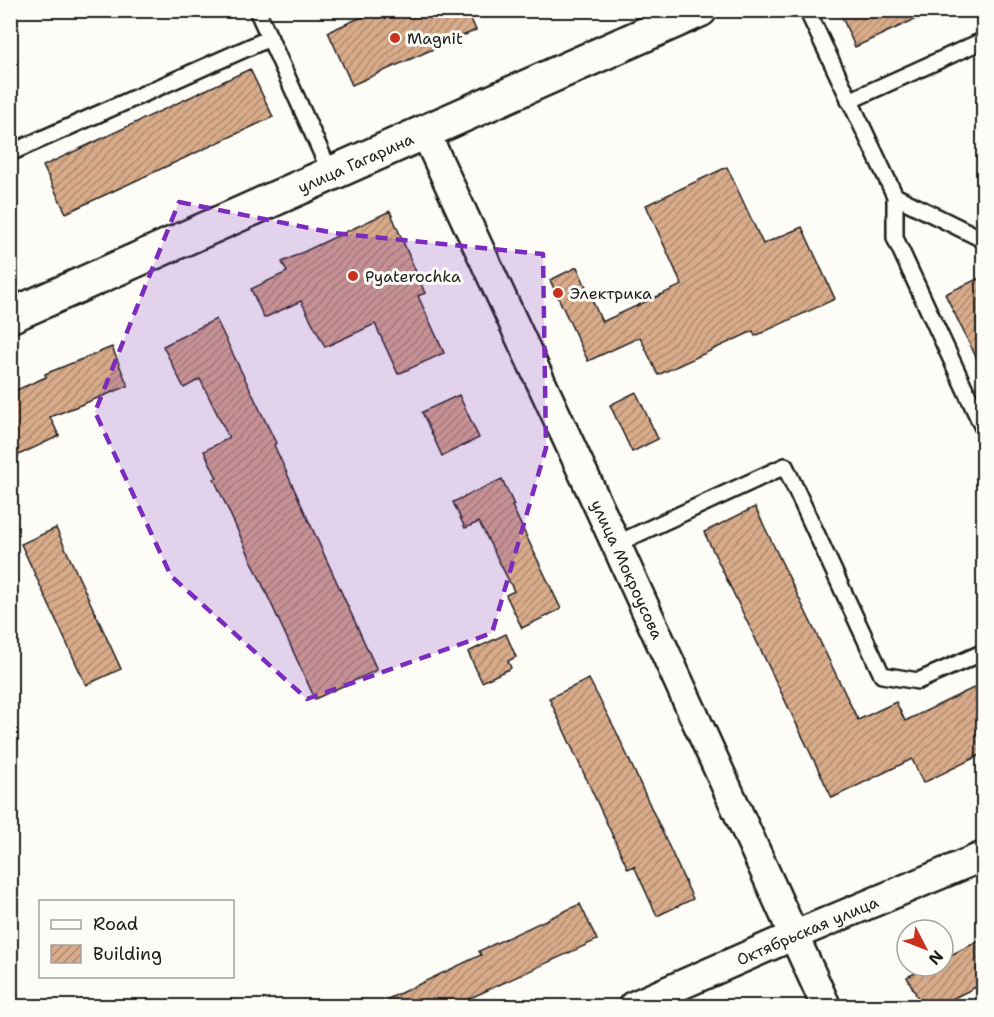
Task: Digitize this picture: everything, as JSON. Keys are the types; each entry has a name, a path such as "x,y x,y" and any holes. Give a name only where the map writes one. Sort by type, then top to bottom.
{"main road":[{"name":"улица Гагарина","path":"10,316 700,10"}],"street":[{"name":"улица Мокроусова","path":"425,132 795,934 826,1006"},
{"name":"Октябрьская улица","path":"633,1006 795,934 984,856"}],"lane":[{"path":"257,10 332,174"},
{"path":"807,10 895,196 895,238 984,430"},
{"path":"10,153 270,38"},
{"path":"849,101 984,40"},
{"path":"895,196 984,240"},
{"path":"616,544 785,466 882,675 918,681 984,652"}],"highlighted area":[{"path":"179,202 334,233 543,254 546,448 492,633 307,699 171,576 95,412"}],"building":[{"path":"377,10 467,10 476,30 352,85 328,32"},
{"path":"839,10 935,10 855,47"},
{"path":"250,69 273,117 66,213 43,166"},
{"path":"727,167 763,244 802,227 835,299 755,336 753,331 658,375 640,337 588,361 550,280 577,267 602,322 682,285 646,205"},
{"path":"390,211 425,293 418,296 444,353 398,374 375,324 325,347 301,301 264,318 251,289 287,272 282,262"},
{"path":"984,276 984,373 945,294"},
{"path":"216,319 276,443 274,445 377,670 315,699 214,479 217,478 204,451 229,438 200,379 184,388 163,346"},
{"path":"112,347 128,386 50,417 59,436 10,459 10,393 46,377 45,374"},
{"path":"636,392 658,439 632,452 610,405"},
{"path":"459,395 479,438 442,456 422,412"},
{"path":"502,479 514,505 512,506 561,609 522,628 506,595 514,591 479,522 465,528 453,502"},
{"path":"755,507 858,720 896,702 905,721 984,683 984,753 923,783 912,759 832,798 704,532"},
{"path":"56,528 121,669 86,685 21,544"},
{"path":"506,634 516,657 508,661 511,668 482,682 468,652"},
{"path":"589,679 616,731 693,899 657,916 634,866 628,869 549,698"},
{"path":"580,904 597,940 453,1006 373,1006 481,955 479,951"},
{"path":"984,938 984,983 938,1006 922,1006 908,978 955,978 955,953"}],"place":[{"name":"Magnit","path":"395,38"},
{"name":"Pyaterochka","path":"353,276"},
{"name":"Электрика","path":"558,293"}]}
